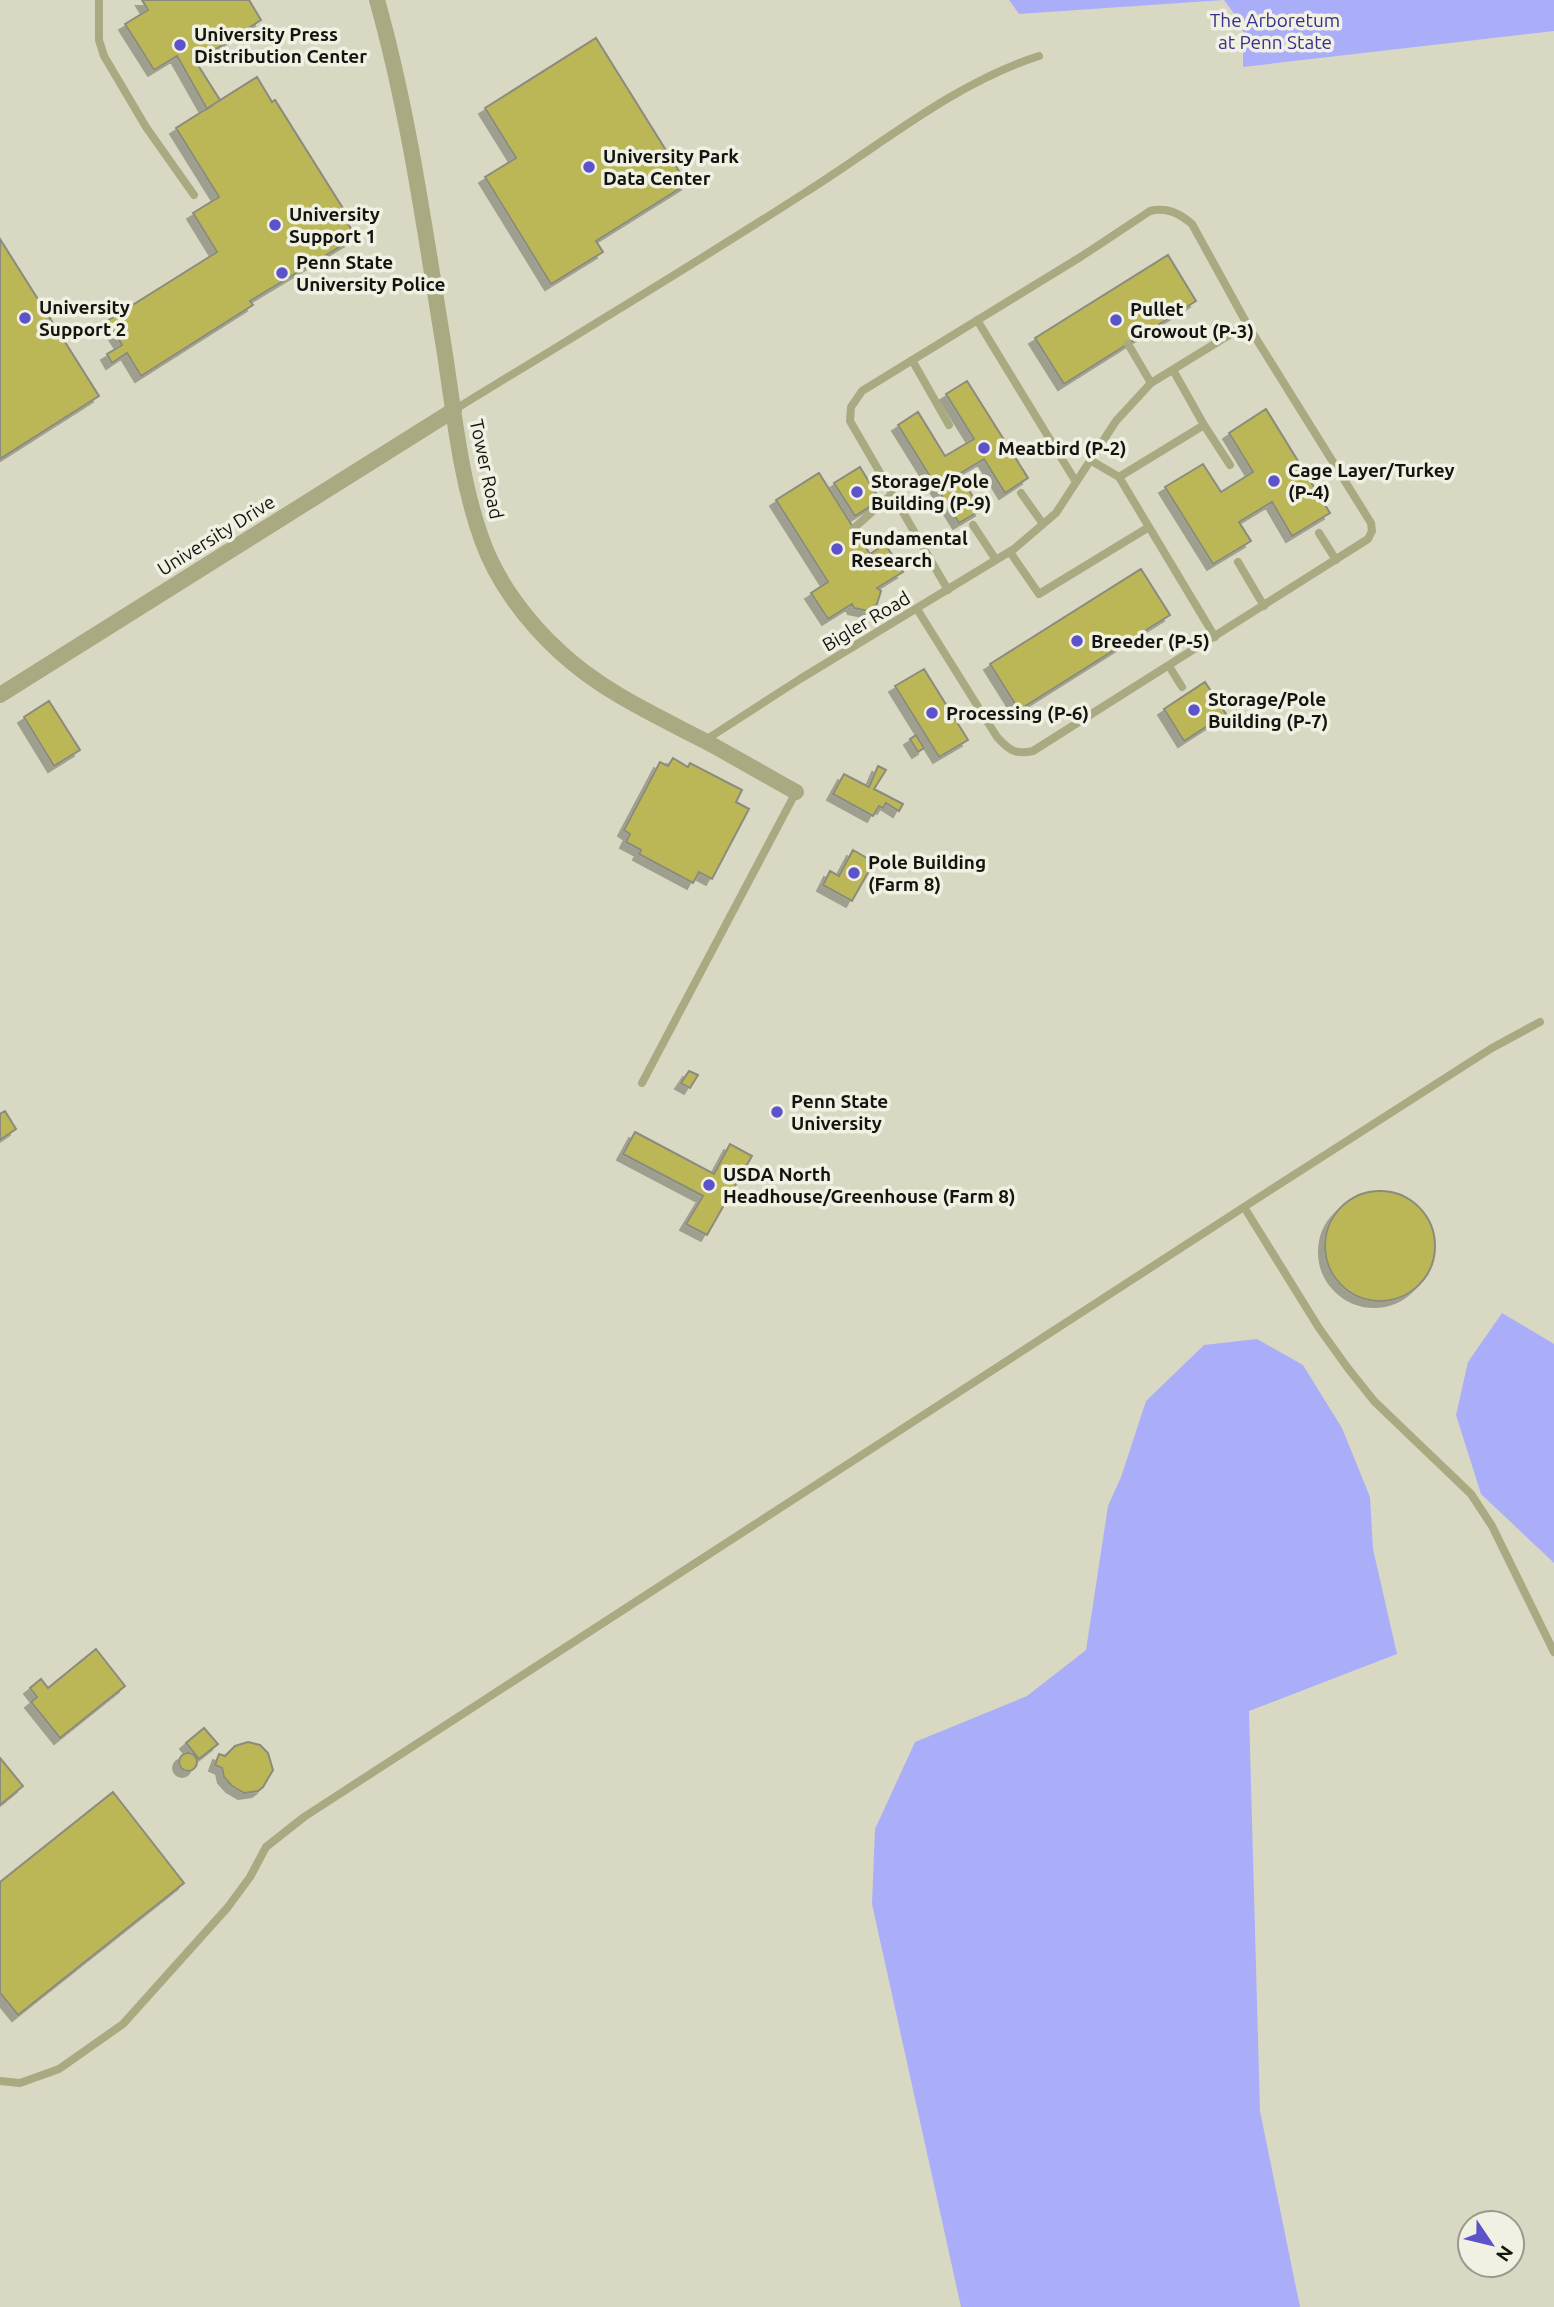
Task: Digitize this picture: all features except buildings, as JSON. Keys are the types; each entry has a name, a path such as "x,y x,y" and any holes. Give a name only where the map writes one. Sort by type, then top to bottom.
{"street":[{"name":"Tower Road","path":"378,0 392,56 424,227 459,452 482,541 509,592 532,623 559,652 617,695 796,792"},
{"name":"University Drive","path":"0,695 453,411"}],"lane":[{"path":"99,0 99,40 104,56 146,127 194,195"},
{"path":"453,411 707,255 942,103 1015,64 1040,56"},
{"path":"917,609 997,737 1007,748 1021,754 1033,751 1368,539 1372,531 1371,523 1247,324 1192,224 1183,216 1159,209 1150,211 862,390 851,407 850,421 948,590"},
{"path":"977,320 1076,482"},
{"name":"Bigler Road","path":"705,741 800,679 1010,552 1056,513 1116,421 1151,383 1247,324"},
{"path":"1128,344 1151,383"},
{"path":"912,360 949,425"},
{"path":"1173,370 1203,425 1230,465"},
{"path":"1119,477 1203,425"},
{"path":"1090,460 1119,477 1215,637"},
{"path":"1021,493 1043,524"},
{"path":"853,528 891,495"},
{"path":"973,525 996,560"},
{"path":"1010,552 1039,594 1149,527"},
{"path":"1320,533 1336,561"},
{"path":"1238,562 1264,606"},
{"path":"1169,666 1182,687"},
{"path":"642,1083 796,792"},
{"path":"0,2081 20,2082 59,2069 123,2024 228,1907 250,1877 266,1847 304,1817 1244,1207 1492,1048 1540,1022"},
{"path":"1244,1207 1319,1328 1347,1367 1374,1401 1471,1494 1492,1526 1554,1652"}],"shaded area":[{"name":"Penn State University","path":"0,0 1554,0 1554,2307 0,2307"}],"green space":[{"path":"1009,0 1224,0 1019,14"},
{"name":"The Arboretum at Penn State","path":"1224,0 1554,0 1554,31 1243,67 1243,26"},
{"path":"1502,1313 1554,1344 1554,1563 1481,1494 1456,1415 1468,1362"},
{"path":"1257,1339 1303,1365 1342,1428 1370,1497 1373,1549 1397,1654 1249,1711 1260,2111 1300,2307 961,2307 872,1904 875,1829 915,1742 1027,1696 1086,1650 1108,1506 1121,1477 1146,1401 1204,1345"}],"place":[{"name":"University Press Distribution Center","path":"180,45"},
{"name":"University Park Data Center","path":"589,167"},
{"name":"University Support 1","path":"275,225"},
{"name":"Penn State University Police","path":"282,273"},
{"name":"University Support 2","path":"25,318"},
{"name":"Pullet Growout (P-3)","path":"1116,320"},
{"name":"Meatbird (P-2)","path":"984,448"},
{"name":"Cage Layer/Turkey (P-4)","path":"1274,481"},
{"name":"Storage/Pole Building (P-9)","path":"857,492"},
{"name":"Fundamental Research","path":"837,549"},
{"name":"Breeder (P-5)","path":"1077,641"},
{"name":"Storage/Pole Building (P-7)","path":"1194,710"},
{"name":"Processing (P-6)","path":"932,713"},
{"name":"Pole Building (Farm 8)","path":"854,873"},
{"name":"Penn State University","path":"777,1112"},
{"name":"USDA North Headhouse/Greenhouse (Farm 8)","path":"709,1185"}]}
